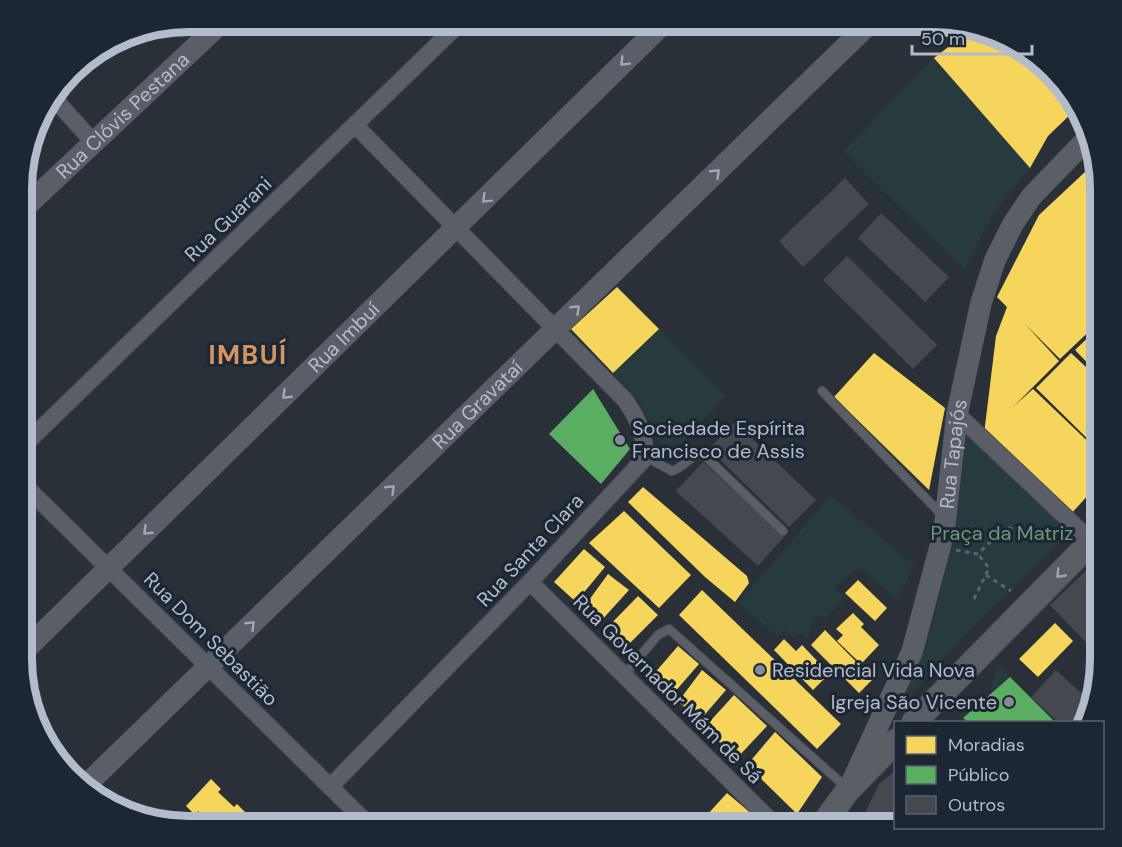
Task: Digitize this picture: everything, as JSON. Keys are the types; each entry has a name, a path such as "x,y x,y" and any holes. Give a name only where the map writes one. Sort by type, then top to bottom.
{"main road":[{"path":"916,721 1090,543"},
{"path":"829,816 848,790 894,743"}],"street":[{"name":"Rua Clóvis Pestana","path":"32,201 211,32"},
{"name":"Rua Guarani","path":"32,437 451,32"},
{"name":"Rua Imbuí","path":"32,643 655,32"},
{"name":"Rua Gravataí","path":"90,781 862,32"},
{"path":"58,103 94,143"},
{"path":"355,125 625,400 635,414 644,434 646,457"},
{"name":"Rua Tapajós","path":"848,790 912,652 945,519 957,414 981,303 995,260 1013,224 1031,197 1083,143"},
{"path":"957,414 1090,532"},
{"name":"Rua Santa Clara","path":"330,787 530,582 646,457"},
{"name":"Rua Dom Sebastião","path":"32,493 359,815"},
{"name":"Rua Governador Mém de Sá","path":"530,582 766,816"}],"lane":[{"path":"822,391 945,519"},
{"path":"646,457 672,471 679,469 695,455 703,454 783,531"},
{"path":"624,675 658,635 669,629 848,790"}],"path":[{"path":"978,554 1006,527 1023,532"},
{"path":"951,549 978,554 989,568 974,599"},
{"path":"986,575 1011,591"}],"green space":[{"path":"934,58 1030,168 992,215 965,270 843,152"},
{"path":"659,329 726,396 668,458 638,400 613,373"},
{"name":"Praça da Matriz","path":"964,432 1071,532 971,629 900,707 932,625 954,538"},
{"path":"831,495 914,565 897,599 859,568 834,587 846,597 824,620 817,615 807,637 799,634 794,639 785,630 777,637 739,602"},
{"path":"999,664 1010,677 993,692 992,681"}],"building: Moradias":[{"path":"964,35 994,43 1021,58 1045,77 1071,114 1048,136 1030,168 934,58"},
{"path":"1086,171 1090,175 1090,330 1060,359 1025,324 1059,361 1013,407 1033,389 1090,443 1090,493 1070,515 984,434 996,336 1007,307 997,297 1039,215"},
{"path":"617,287 659,329 613,373 571,329"},
{"path":"1090,336 1090,366 1075,350"},
{"path":"874,353 945,408 929,490 834,397"},
{"path":"1071,353 1090,371 1090,441 1036,388"},
{"path":"643,487 747,576 749,583 735,602 705,577 628,502"},
{"path":"624,511 691,575 659,608 589,543"},
{"path":"584,549 605,567 576,602 554,582"},
{"path":"608,574 629,590 600,622 584,607"},
{"path":"858,580 887,608 875,621 845,593"},
{"name":"Residencial Vida Nova","path":"702,590 841,724 817,749 679,615"},
{"path":"638,596 658,615 624,649 605,630"},
{"path":"853,613 864,624 861,627 879,645 861,664 837,641 843,635 836,629"},
{"path":"1055,623 1073,641 1038,677 1019,659"},
{"path":"825,630 873,679 859,693 811,645"},
{"path":"784,639 796,651 802,645 824,668 818,674 824,679 813,690 774,650"},
{"path":"678,646 699,664 673,694 653,675"},
{"path":"702,670 726,690 701,719 678,702"},
{"path":"734,695 767,726 737,758 704,728"},
{"path":"775,732 822,777 797,814 747,765"},
{"path":"211,779 221,789 218,792 234,807 237,804 245,812 242,815 202,815 198,811 195,815 186,806"},
{"path":"727,793 754,816 706,816"}],"building: Público":[{"path":"593,389 630,449 601,484 549,434"},
{"name":"Igreja São Vicente","path":"1010,677 1054,721 967,721 963,718"}],"building: Outros":[{"path":"845,178 869,204 803,267 779,241"},
{"path":"881,213 949,277 925,302 858,238"},
{"path":"847,256 937,345 913,369 823,280"},
{"path":"735,422 816,500 789,527 709,449"},
{"path":"703,462 784,537 758,566 676,491"},
{"path":"1090,567 1090,647 1050,605"},
{"path":"1056,670 1085,697 1078,721 1057,721 1031,697"},
{"path":"894,772 894,816 864,816 879,784"}],"place":[{"name":"Sociedade Espírita Francisco de Assis","path":"620,440"},
{"name":"Residencial Vida Nova","path":"760,670"},
{"name":"Igreja São Vicente","path":"1009,702"}],"district":[{"name":"IMBUÍ","path":"248,355"}]}
